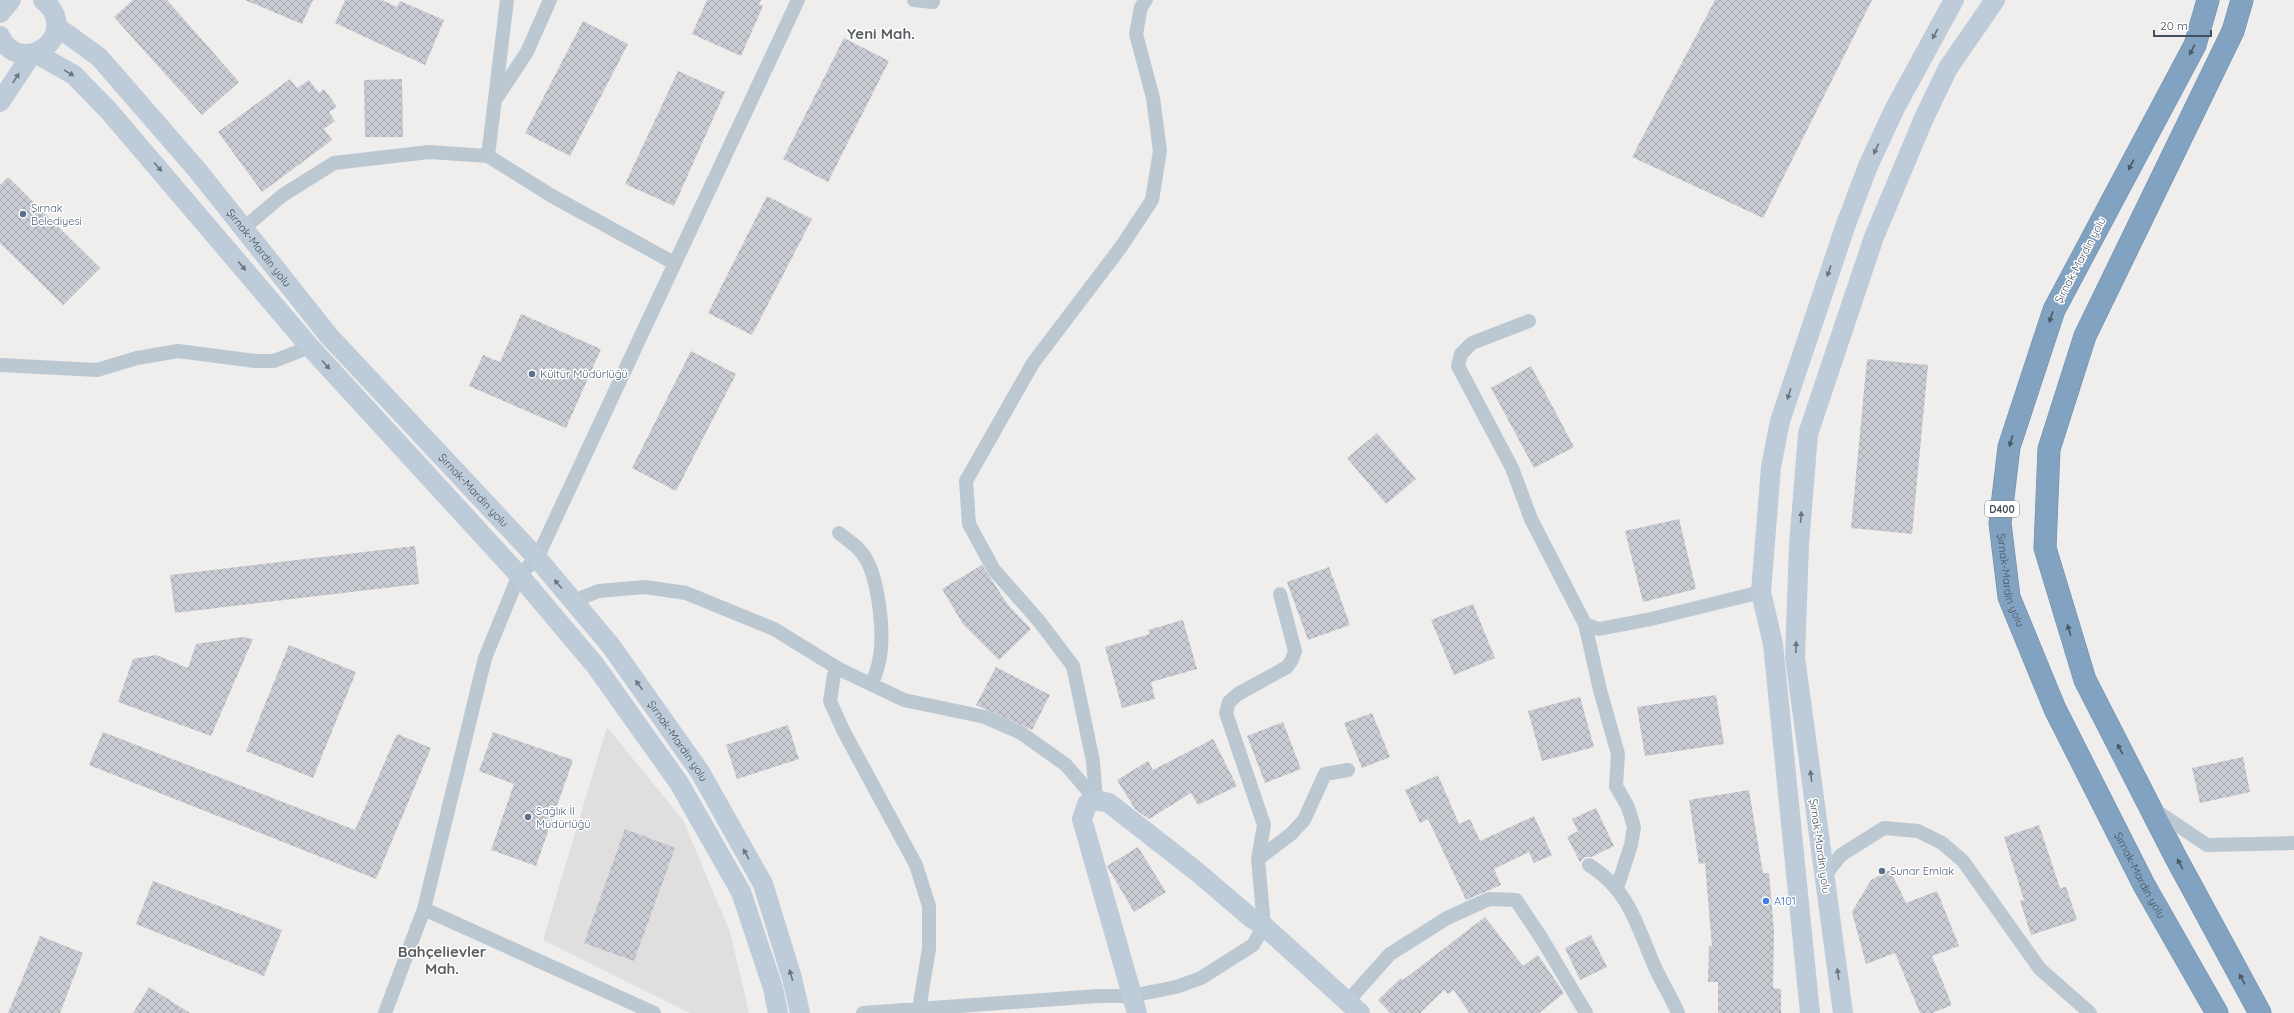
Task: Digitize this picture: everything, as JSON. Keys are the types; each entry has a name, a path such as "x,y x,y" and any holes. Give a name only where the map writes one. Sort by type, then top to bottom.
{"highway":[{"name":"Şırnak-Mardin yolu","path":"2208,0 2195,45 2054,310 2009,447 2000,523 2009,597 2055,709 2144,885 2218,1013"},
{"path":"2242,0 2233,31 2084,336 2049,449 2045,548 2085,680 2150,807 2260,1013"}],"street":[{"path":"0,13 11,0"},
{"path":"488,156 507,0"},
{"path":"494,102 527,52 550,0"},
{"path":"385,1013 424,909 485,658 519,575 537,558 798,0"},
{"path":"914,0 933,2 933,0"},
{"path":"1096,800 1093,761 1073,666 1039,621 994,570 969,524 966,481 1034,363 1121,247 1152,200 1160,151 1153,98 1136,34 1142,7 1146,0"},
{"path":"1810,1013 1773,644 1762,592 1771,467 1780,421 1811,325 1868,166 1895,108 1954,0"},
{"name":"Şırnak-Mardin yolu","path":"1843,1013 1795,657 1798,545 1808,434 1874,236 1924,118 1948,68 1995,0"},
{"path":"0,102 33,54 50,43 55,36 56,26 50,2"},
{"name":"Şırnak-Mardin yolu","path":"56,26 99,57 157,122 245,227 329,336 537,558 611,646 708,785 762,884 792,978 800,1013"},
{"name":"Şırnak-Mardin yolu","path":"0,36 9,48 17,52 33,54 74,75 109,111 310,347 519,575 595,665 679,784 741,892 773,988 778,1013"},
{"path":"245,227 283,195 334,163 429,152 488,156 552,196 674,263"},
{"path":"1530,321 1472,343 1461,354 1458,366 1512,468 1531,519 1585,624 1600,690 1618,754 1616,786 1628,807 1634,827 1631,845 1617,888"},
{"path":"0,365 97,370 137,358 178,351 255,361 274,361 310,347"},
{"path":"839,533 862,553 869,565 877,590 882,629 880,661 872,685"},
{"path":"572,601 599,591 645,586 686,592 774,630 839,669 904,700 985,717 1021,734 1066,765 1096,800 1108,803 1196,870 1250,917 1264,926 1354,1007 1390,954 1447,918 1489,899 1516,900 1542,939 1586,1013"},
{"path":"1585,624 1599,629 1651,619 1762,592"},
{"path":"863,1013 1098,996 1134,1005 1201,978 1253,945 1264,926 1258,859 1264,825 1226,713 1230,702 1238,694 1287,667 1292,660 1295,651 1280,594"},
{"path":"839,669 834,675 830,701 843,730 916,865 929,906 929,949 919,1010"},
{"path":"1258,859 1291,834 1304,820 1325,774 1348,770"},
{"path":"1096,800 1087,804 1082,819 1092,860 1110,912 1134,1005"},
{"path":"2150,807 2207,845 2294,843"},
{"path":"1824,876 1841,855 1884,828 1918,831 1942,843 1963,861 2040,969 2090,1013"},
{"path":"1589,865 1601,873 1617,888 1632,912 1651,958 1678,1013"},
{"path":"424,909 654,1013"}],"shaded area":[{"path":"607,727 683,820 730,932 749,1013 690,1013 543,940"}],"building":[{"path":"133,0 167,0 239,82 202,115 114,17"},
{"path":"245,0 313,0 302,24"},
{"path":"345,0 382,0 397,7 400,1 444,20 425,65 335,23"},
{"path":"707,0 761,0 759,4 763,6 741,56 692,34"},
{"path":"1715,0 1872,0 1763,218 1632,157"},
{"path":"583,21 628,44 570,156 525,133"},
{"path":"844,38 889,61 828,182 783,159"},
{"path":"678,71 725,92 674,206 625,184"},
{"path":"290,79 297,88 309,80 319,93 324,89 337,107 329,112 335,121 324,129 332,140 262,192 218,132"},
{"path":"402,79 403,137 365,137 364,80"},
{"name":"Şırnak Belediyesi","path":"8,177 100,268 63,305 0,243 0,185"},
{"path":"767,196 812,219 752,335 708,313"},
{"name":"Kültür Müdürlüğü","path":"521,314 601,349 566,428 469,386 483,355 500,362"},
{"path":"691,351 736,374 676,491 632,468"},
{"path":"1867,359 1928,365 1912,534 1851,528"},
{"path":"1531,366 1574,447 1534,468 1491,388"},
{"path":"1377,433 1416,479 1386,504 1347,458"},
{"path":"1679,519 1696,589 1643,602 1625,531"},
{"path":"415,546 419,584 175,613 170,575"},
{"path":"982,565 1008,605 1031,629 999,660 963,624 942,589"},
{"path":"1329,567 1350,625 1308,640 1287,582"},
{"path":"1473,604 1495,658 1454,675 1431,620"},
{"path":"1183,620 1197,669 1151,682 1155,699 1122,708 1105,647 1150,634 1148,630"},
{"path":"242,637 253,639 211,736 118,702 133,659 156,655 188,668 196,644"},
{"path":"289,645 356,672 313,778 246,751"},
{"path":"996,667 1050,695 1032,730 976,705"},
{"path":"1716,695 1724,744 1645,756 1637,707"},
{"path":"1580,697 1594,747 1542,761 1528,711"},
{"path":"1372,713 1390,757 1362,768 1344,723"},
{"path":"1283,722 1301,769 1265,783 1247,736"},
{"path":"788,725 799,759 737,779 726,745"},
{"path":"103,732 355,830 397,734 431,748 376,879 89,765"},
{"name":"Sağlık İl Müdürlüğü","path":"493,732 573,760 536,866 491,850 514,784 479,771"},
{"path":"1213,739 1237,786 1198,805 1191,793 1149,819 1135,809 1117,780 1148,761 1153,770"},
{"path":"2243,757 2250,792 2200,803 2192,768"},
{"path":"1438,775 1459,824 1470,819 1480,841 1534,816 1552,855 1534,863 1529,852 1494,869 1501,885 1466,900 1428,819 1420,823 1405,790"},
{"path":"1749,790 1763,873 1769,873 1774,930 1773,988 1781,989 1781,1013 1718,1013 1718,982 1708,982 1709,946 1712,946 1705,863 1699,864 1689,800"},
{"path":"1596,808 1614,846 1591,857 1585,857 1580,862 1567,837 1578,831 1572,819"},
{"path":"2039,825 2060,888 2066,887 2077,920 2031,935 2020,901 2024,900 2004,837"},
{"path":"625,829 675,848 634,961 584,943"},
{"path":"1138,847 1166,892 1134,912 1107,866"},
{"path":"1890,870 1906,903 1937,891 1959,946 1932,956 1952,1005 1932,1013 1920,1013 1895,953 1866,964 1852,912 1871,880"},
{"path":"153,881 282,930 264,976 136,924"},
{"path":"1485,917 1523,966 1538,955 1564,993 1539,1013 1469,1013 1454,990 1448,994 1444,990 1420,1013 1390,1013 1378,1000 1401,978 1403,980"},
{"path":"1591,935 1607,967 1580,980 1565,948"},
{"path":"40,936 83,953 60,1013 8,1013"},
{"path":"149,987 190,1013 133,1013"}],"place":[{"name":"Şırnak Belediyesi","path":"23,214"},
{"name":"Kültür Müdürlüğü","path":"532,374"},
{"name":"Sağlık İl Müdürlüğü","path":"528,817"},
{"name":"Sunar Emlak","path":"1882,871"},
{"name":"A101","path":"1766,901"}],"district":[{"name":"Yeni Mah.","path":"881,33"},
{"name":"Bahçelievler Mah.","path":"442,960"}]}
